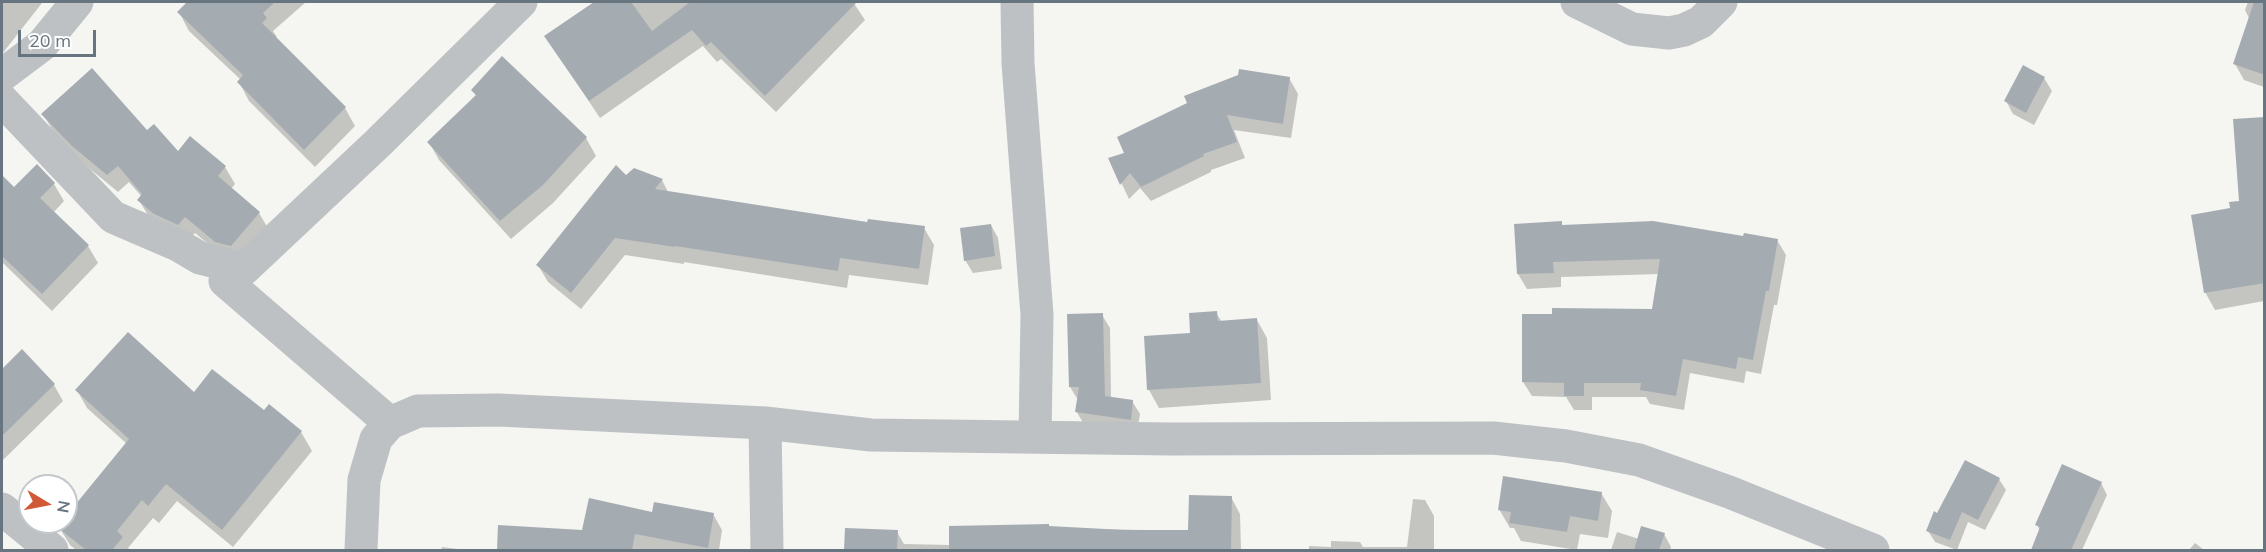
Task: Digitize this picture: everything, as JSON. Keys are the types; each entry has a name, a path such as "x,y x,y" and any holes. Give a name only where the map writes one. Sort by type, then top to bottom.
{"street":[{"path":"2,75 42,45 77,2"},
{"path":"390,423 225,281 244,269 378,143 521,2"},
{"path":"1017,2 1018,63 1037,315 1035,437"},
{"path":"1577,2 1632,29 1670,33 1684,30 1701,22 1721,2"},
{"path":"2,100 113,217 178,245 200,258 244,269"},
{"path":"361,550 364,480 376,440 390,423 418,411 499,410 765,423 871,435 1170,439 1493,438 1566,446 1639,460 1729,492 1873,550"},
{"path":"765,423 767,550"},
{"path":"2,509 52,550"}],"building":[{"path":"187,2 275,2 263,13 267,18 262,23 346,107 304,150 237,82 243,75 177,12"},
{"path":"594,2 631,2 652,31 690,2 857,2 765,96 711,42 706,46 692,30 589,101 544,36"},
{"path":"2254,2 2265,2 2265,75 2233,64"},
{"path":"502,56 587,137 543,185 500,221 427,142 476,95 471,90"},
{"path":"2023,65 2045,77 2026,113 2004,101"},
{"path":"92,68 147,130 154,124 178,151 190,136 226,166 218,176 260,212 231,246 215,242 185,217 178,225 154,214 137,200 142,194 118,166 107,175 72,146 41,114"},
{"path":"1239,69 1290,77 1283,124 1227,115 1237,142 1203,154 1204,156 1141,187 1130,173 1120,185 1108,158 1124,153 1117,137 1187,103 1184,96 1238,75"},
{"path":"2265,117 2265,283 2204,293 2191,215 2230,208 2229,202 2239,201 2233,119"},
{"path":"37,164 55,183 40,198 89,245 42,294 2,256 2,175 14,187"},
{"path":"616,165 626,175 634,168 663,179 655,189 867,222 868,219 925,226 919,269 840,258 838,271 615,238 571,293 536,265"},
{"path":"1562,221 1562,225 1653,221 1743,236 1744,233 1778,239 1753,360 1738,357 1736,369 1683,359 1676,396 1640,390 1641,383 1584,383 1584,396 1564,396 1564,383 1522,382 1522,314 1552,314 1552,308 1652,309 1660,259 1553,262 1554,273 1517,274 1514,224"},
{"path":"991,224 995,256 964,261 960,228"},
{"path":"1217,311 1218,321 1257,318 1261,383 1147,390 1144,336 1190,333 1189,313"},
{"path":"1103,313 1105,396 1133,400 1131,420 1075,412 1079,387 1069,387 1067,314"},
{"path":"128,332 194,392 212,369 264,410 269,404 302,431 222,530 166,484 148,506 142,500 117,531 123,537 112,550 86,550 66,534 78,534 78,501 129,439 75,390"},
{"path":"22,349 55,384 2,436 2,369"},
{"path":"1965,460 2000,478 1978,520 1962,512 1950,540 1926,531 1934,511 1937,513"},
{"path":"2062,464 2102,482 2071,550 2031,550 2040,527 2035,525"},
{"path":"1503,476 1602,492 1598,521 1570,516 1567,532 1509,523 1511,512 1498,510"},
{"path":"1189,495 1232,496 1231,550 949,550 949,526 1049,524 1049,526 1124,530 1188,530"},
{"path":"589,498 652,512 654,502 714,513 708,548 635,534 632,550 497,550 498,525 582,530"},
{"path":"1641,526 1665,533 1659,550 1634,550"},
{"path":"845,528 898,530 897,550 844,550"}]}
